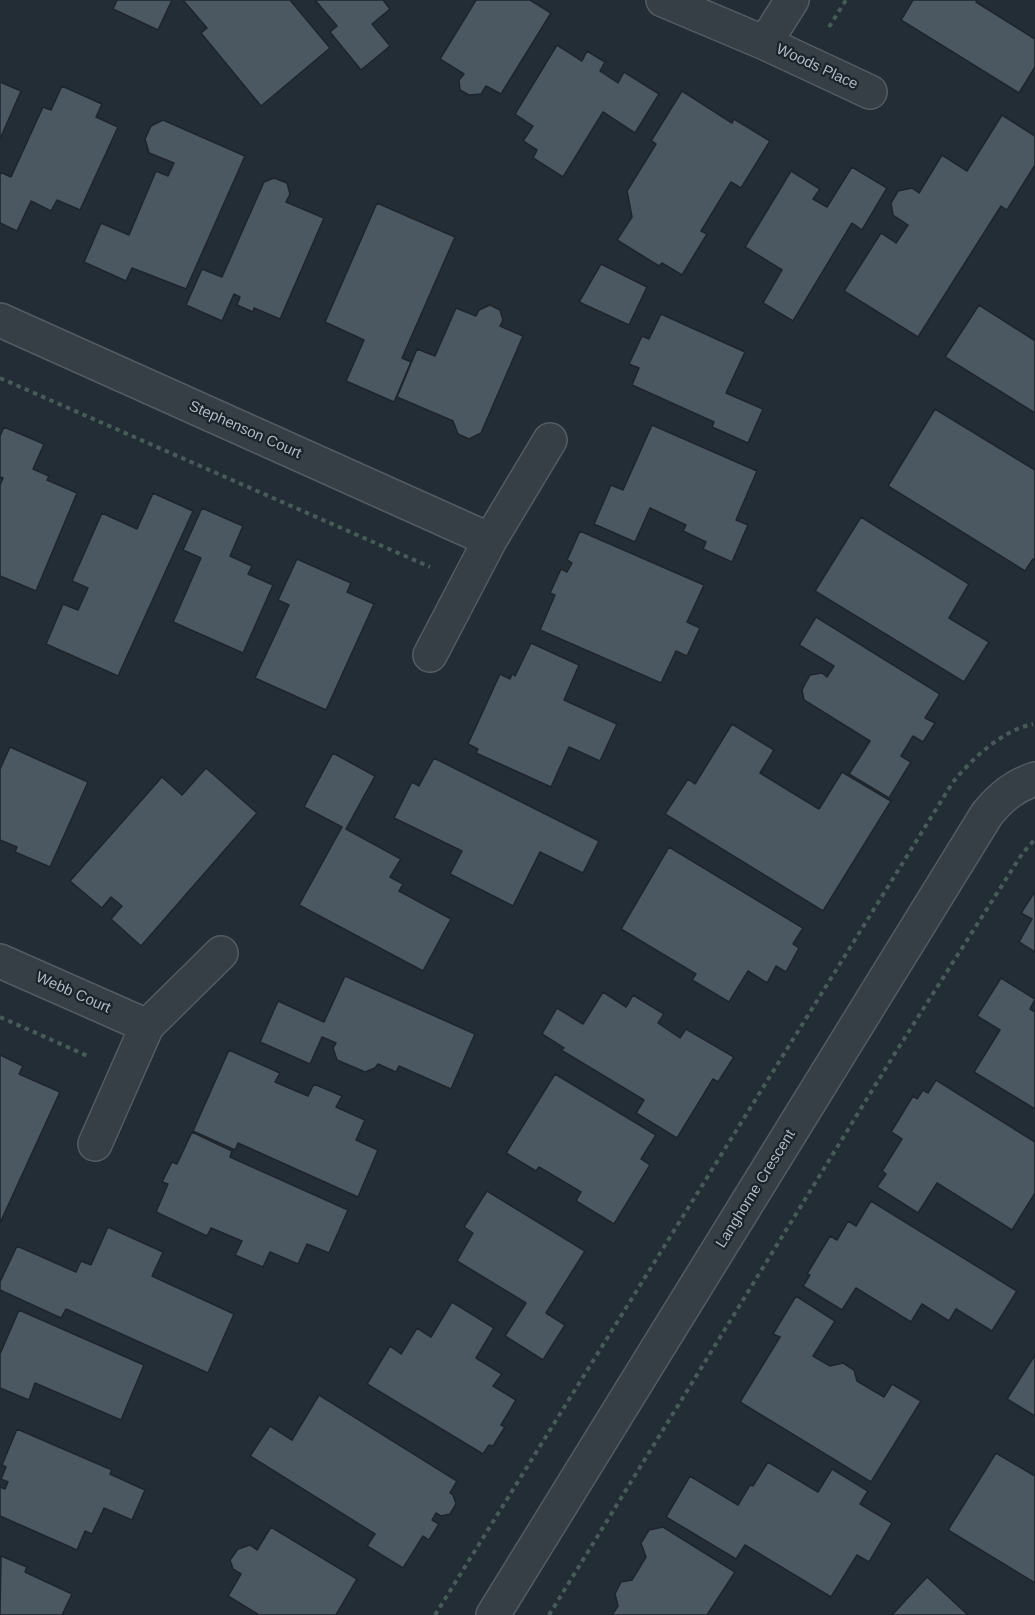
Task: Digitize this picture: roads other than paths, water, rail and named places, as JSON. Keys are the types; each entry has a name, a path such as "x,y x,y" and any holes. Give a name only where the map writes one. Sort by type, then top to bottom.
{"street":[{"name":"Woods Place","path":"663,0 765,43 870,92"},
{"name":"Woods Place","path":"765,43 792,0"},
{"name":"Stephenson Court","path":"0,320 490,540"},
{"path":"430,654 490,540 550,440"},
{"name":"Langhorne Crescent","path":"493,1615 987,814 1011,789 1035,779"},
{"path":"95,1144 147,1026 220,953"},
{"name":"Webb Court","path":"0,961 147,1026"}]}
